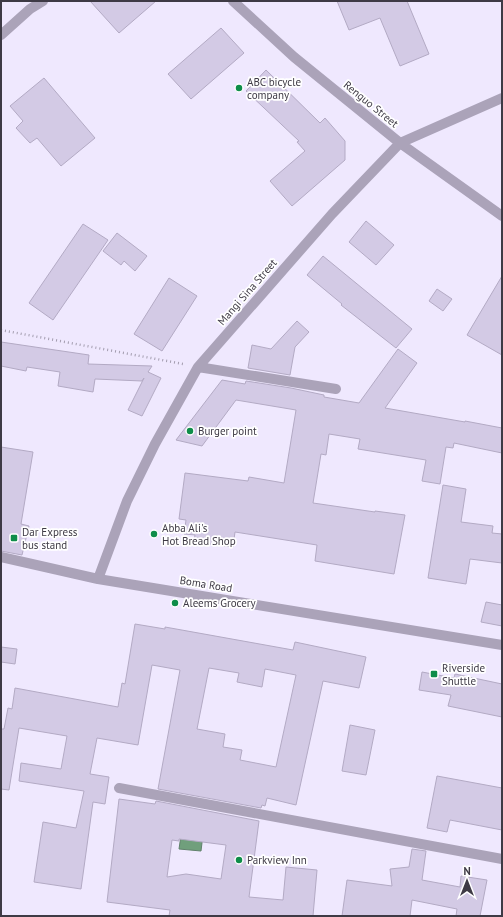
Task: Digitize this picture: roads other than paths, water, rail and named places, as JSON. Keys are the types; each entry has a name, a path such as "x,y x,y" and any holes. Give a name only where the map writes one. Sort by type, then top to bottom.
{"street":[{"path":"1,35 30,9 43,1"},
{"name":"Renguo Street","path":"234,1 294,57 400,143 502,216"},
{"name":"Mangi Sina Street","path":"98,579 127,501 155,444 198,367 332,214 400,143 502,98"},
{"path":"198,367 336,389"},
{"name":"Boma Road","path":"1,557 98,579 502,645"},
{"path":"119,788 502,859"}],"place":[{"name":"ABC bicycle company","path":"239,88"},
{"name":"Burger point","path":"190,431"},
{"name":"Abba Ali's Hot Bread Shop","path":"154,534"},
{"name":"Dar Express bus stand","path":"14,538"},
{"name":"Aleems Grocery","path":"175,603"},
{"name":"Riverside Shuttle","path":"434,674"},
{"name":"Parkview Inn","path":"239,860"}]}
